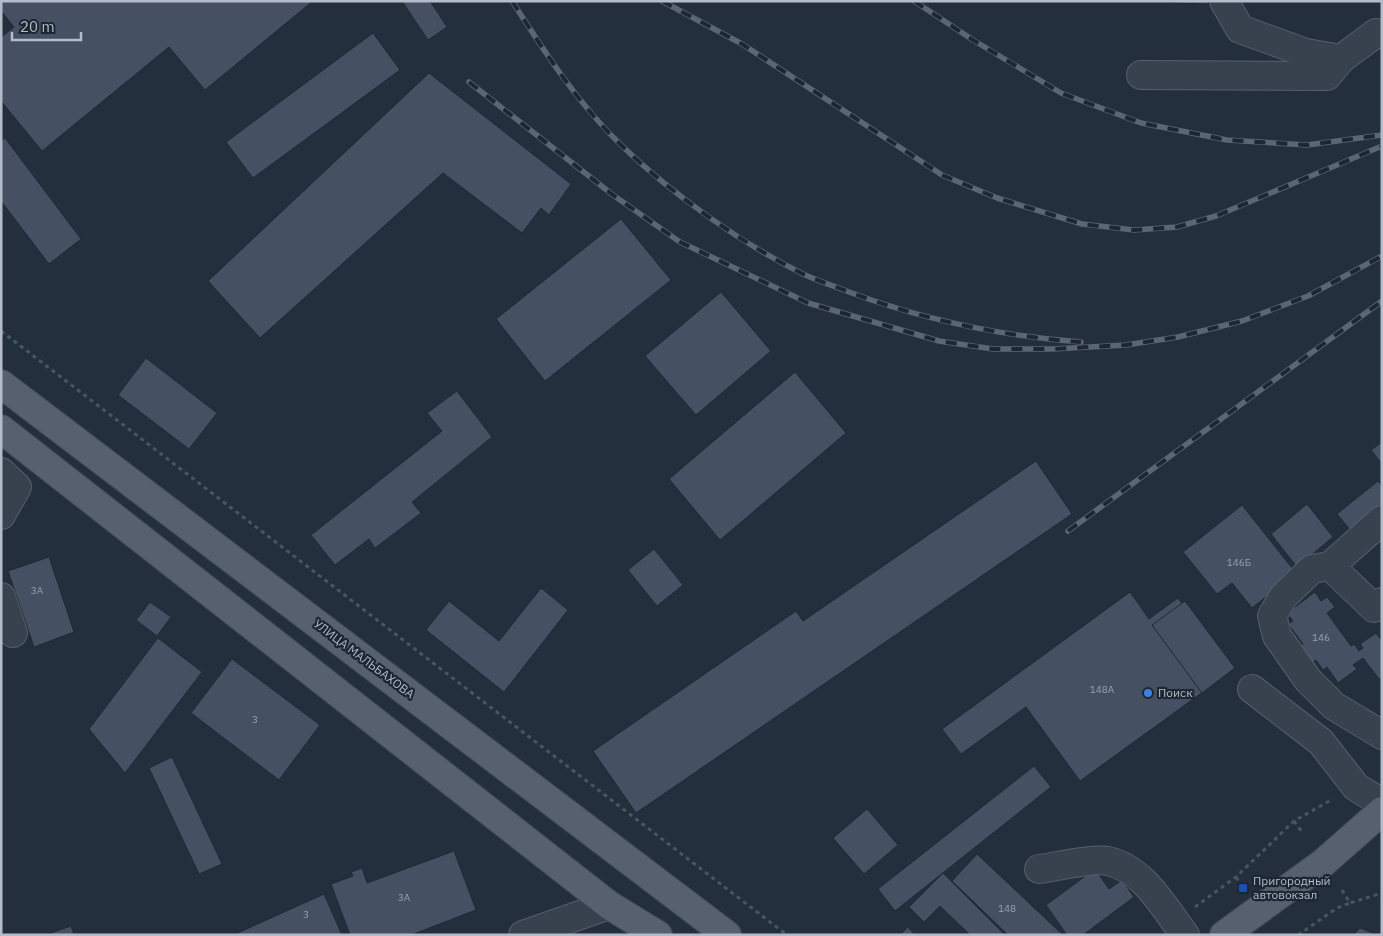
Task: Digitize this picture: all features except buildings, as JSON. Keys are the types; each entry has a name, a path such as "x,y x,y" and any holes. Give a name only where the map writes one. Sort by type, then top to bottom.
{"main road":[{"name":"УЛИЦА МАЛЬБАХОВА","path":"1,384 727,935"},
{"path":"1,429 646,932"},
{"path":"1224,935 1323,863 1382,811"}],"street":[{"path":"1224,1 1240,29 1306,53 1341,59"},
{"path":"1141,75 1327,76 1341,59 1376,33 1382,34"},
{"path":"1,472 17,487 1,514"},
{"path":"1382,520 1330,566 1312,570 1283,597 1272,616 1277,636 1308,680 1334,706 1382,735"},
{"path":"1330,566 1374,608 1382,602"},
{"path":"1,597 13,633"},
{"path":"1252,689 1320,742 1356,787 1382,803"},
{"path":"1039,869 1107,861 1130,871 1145,883 1180,929"},
{"path":"523,935 609,904"}],"path":[{"path":"1,331 787,935"},
{"path":"1180,929 1294,821 1356,787"},
{"path":"1294,821 1302,832"},
{"path":"1236,877 1244,888"},
{"path":"1342,890 1350,903"},
{"path":"1298,935 1337,908 1382,893"}],"railway":[{"path":"512,1 536,39 576,95 622,146 663,182 708,216 779,262 809,277 849,292 934,319 1022,336 1081,342"},
{"path":"662,1 742,44 942,175 997,198 1082,224 1134,230 1177,227 1216,216 1382,146"},
{"path":"914,1 973,40 1061,93 1141,123 1227,140 1307,145 1382,135"},
{"path":"469,82 613,195 680,242 808,303 939,341 993,349 1053,349 1126,345 1178,337 1242,321 1308,296 1382,256"},
{"path":"1068,531 1382,301"}],"place":[{"name":"Поиск","path":"1148,693"},
{"name":"Пригородный автовокзал","path":"1243,888"}]}
